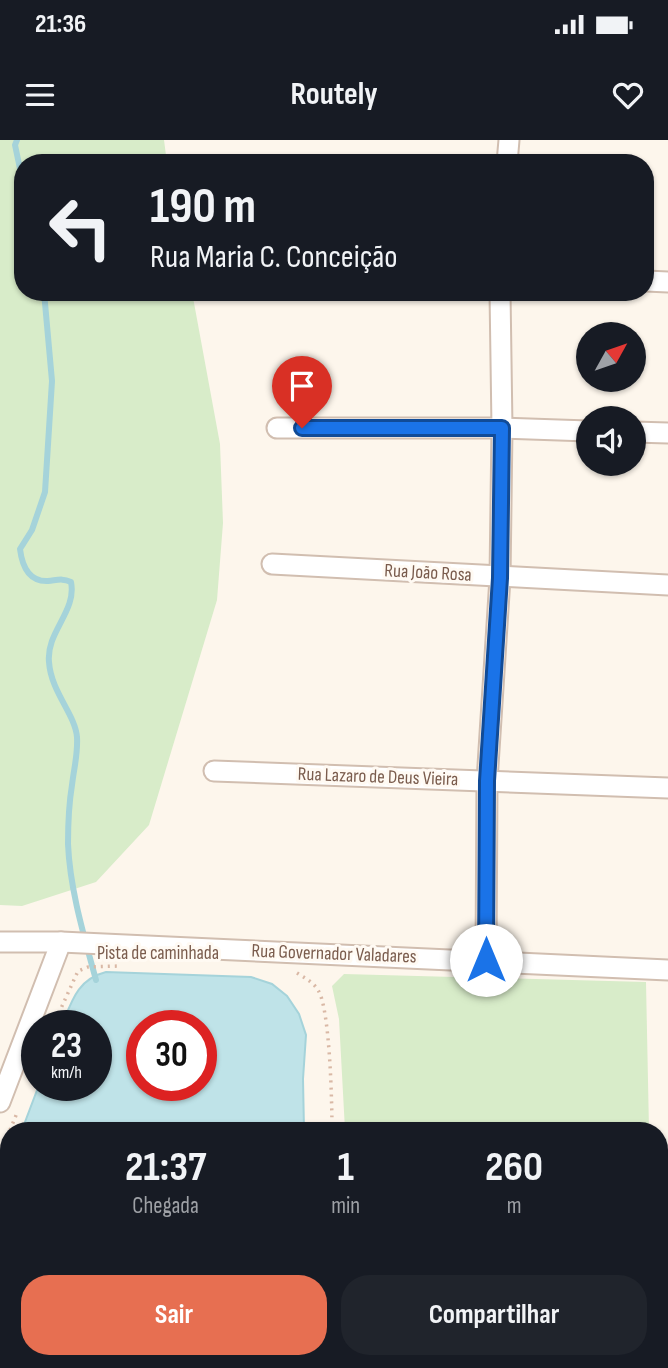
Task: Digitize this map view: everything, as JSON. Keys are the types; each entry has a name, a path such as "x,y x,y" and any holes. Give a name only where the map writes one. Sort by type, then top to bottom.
{"street":[{"path":"486,960 487,781 500,578 500,301"},
{"path":"277,428 576,431"},
{"path":"646,432 668,433"},
{"name":"Rua João Rosa","path":"272,564 668,585"},
{"name":"Rua Lazaro de Deus Vieira","path":"214,771 668,789"},
{"name":"Rua Governador Valadares","path":"0,942 486,960 668,970"},
{"path":"0,1102 61,943"}],"path":[{"name":"Pista de caminhada","path":"60,1010 78,971 102,965 129,966"},
{"path":"292,970 312,982 320,992 326,1021 332,1122"}],"green space":[{"path":"0,140 164,140 166,154 14,154 14,301 194,301 220,444 223,523 217,600 149,825 96,882 22,906 0,905"},
{"path":"344,974 646,982 649,1122 345,1122 339,1019 332,986"}],"water":[{"path":"106,972 251,977 272,984 287,996 299,1014 306,1035 304,1122 25,1122 33,1101 112,1101 112,1010 68,1010 82,985 96,975"}],"waterway":[{"path":"17,140 17,154"},
{"path":"45,301 52,381 45,492 32,530 20,549 24,566 35,579 71,582 70,603 52,641 49,662 54,683 77,737 69,814 69,861 78,913 96,980"}],"route":[{"path":"302,428 502,428 500,578 487,781 486,960"}]}
